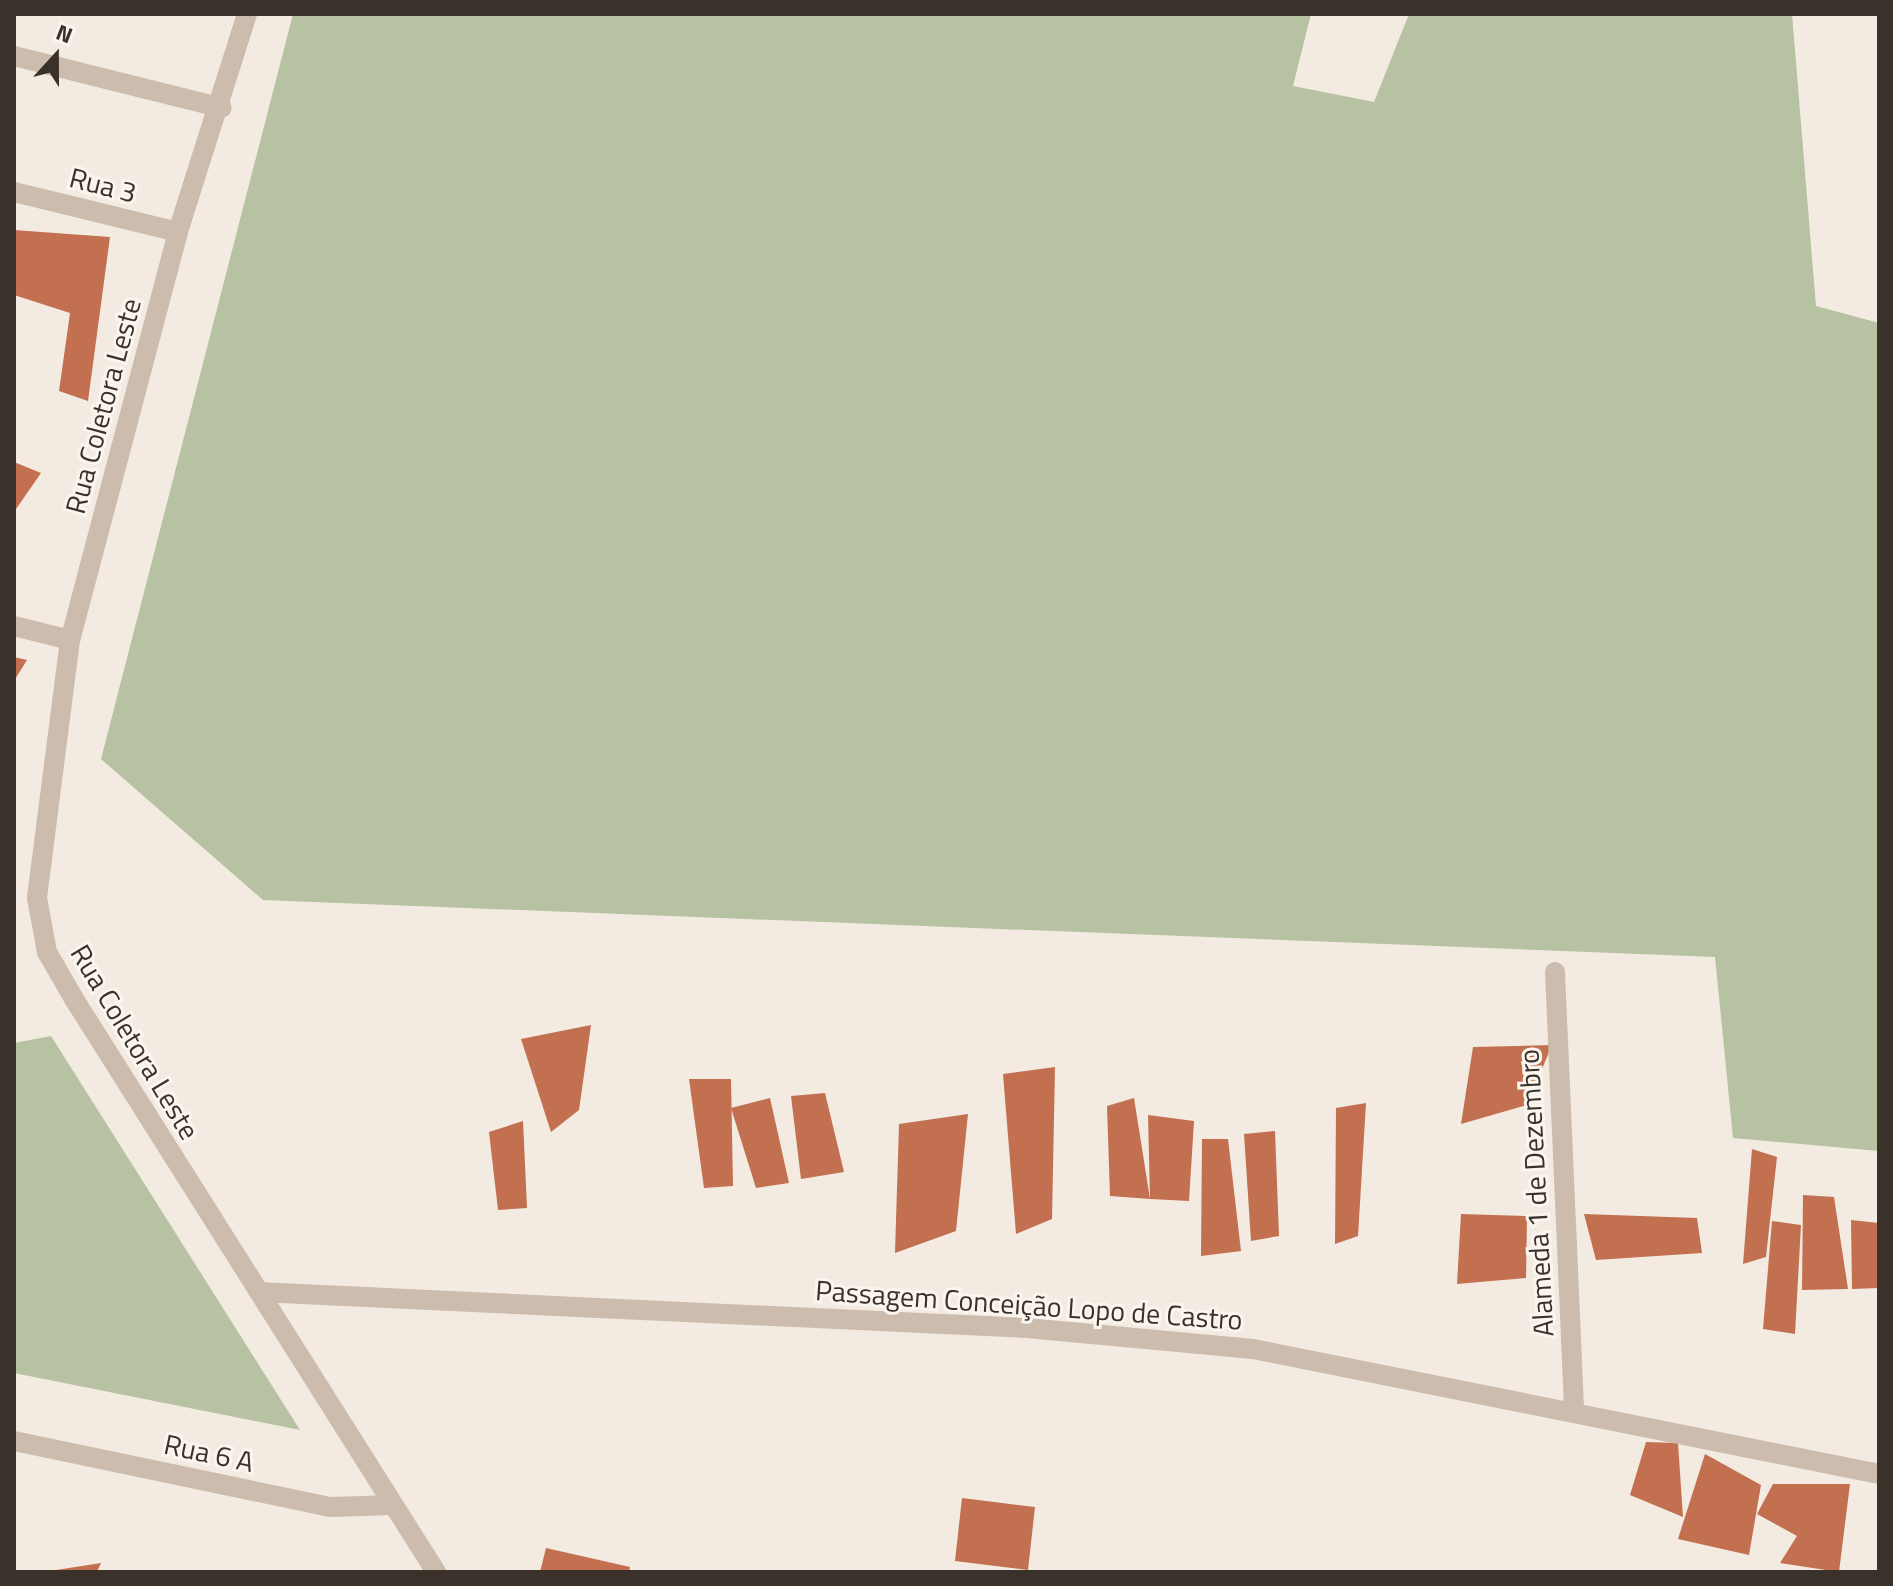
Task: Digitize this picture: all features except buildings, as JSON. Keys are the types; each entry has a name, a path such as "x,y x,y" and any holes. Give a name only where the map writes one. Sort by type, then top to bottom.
{"street":[{"name":"Rua Coletora Leste","path":"247,14 222,108 178,232 70,640 37,898 47,952 436,1572"},
{"path":"14,56 222,108"},
{"name":"Rua 3","path":"14,192 178,232"},
{"path":"14,626 70,640"},
{"name":"Alameda 1 de Dezembro","path":"1555,972 1574,1411"},
{"name":"Passagem Conceição Lopo de Castro","path":"259,1292 1027,1328 1253,1349 1879,1474"},
{"name":"Rua 6 A","path":"14,1441 330,1507 393,1505"}],"green space":[{"path":"293,14 1311,14 1293,86 1374,102 1409,14 1792,14 1816,306 1879,323 1879,1151 1733,1138 1715,957 263,900 101,759"},
{"path":"51,1036 300,1430 14,1373 14,1043"}]}
